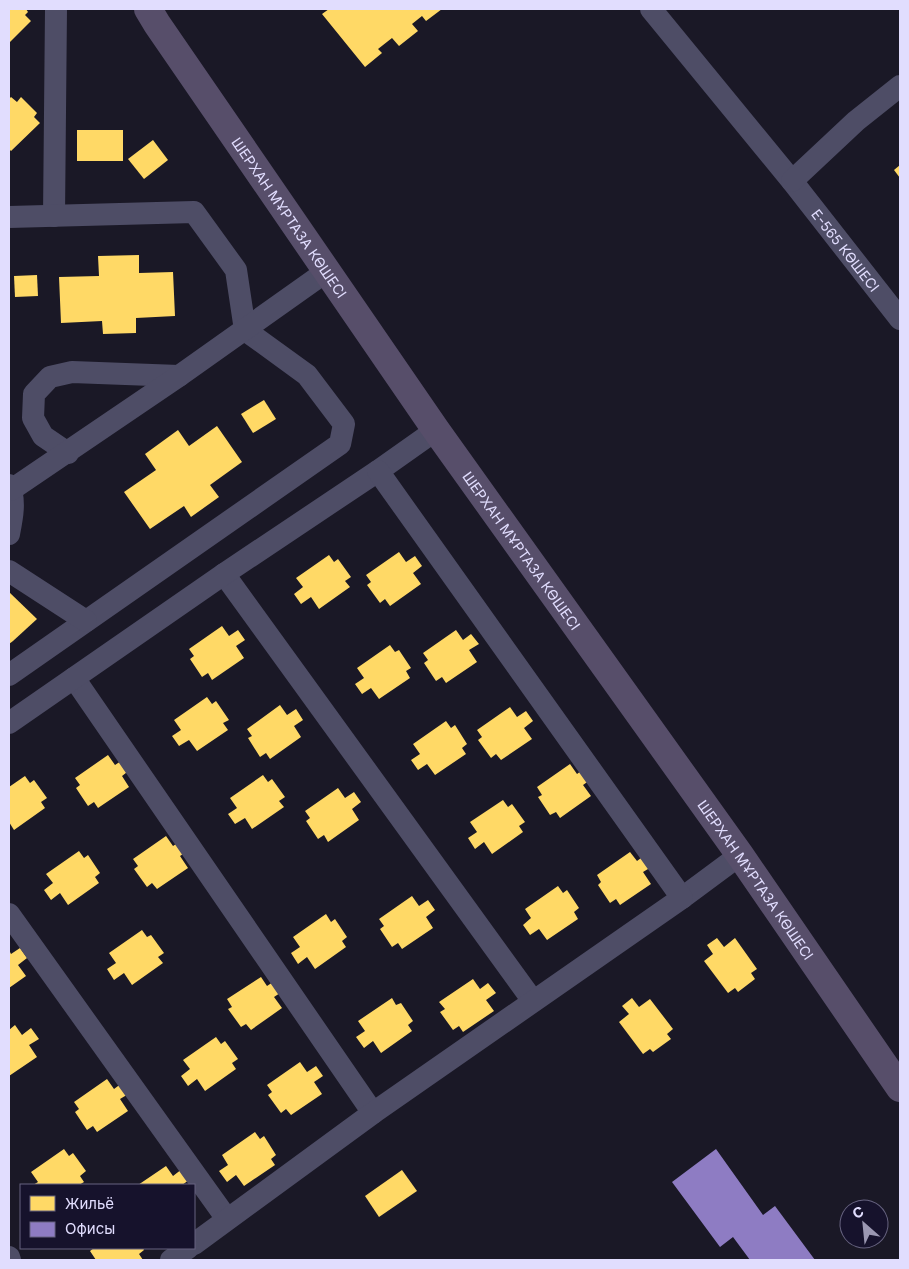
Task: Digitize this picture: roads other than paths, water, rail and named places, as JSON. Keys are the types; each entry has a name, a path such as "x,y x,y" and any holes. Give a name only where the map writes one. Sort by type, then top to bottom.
{"main road":[{"name":"ШЕРХАН МҰРТАЗА КӨШЕСІ","path":"148,9 436,430 740,855 900,1088"}],"street":[{"path":"54,216 56,9"},
{"name":"Е-565 КӨШЕСІ","path":"651,9 792,181 900,319"},
{"path":"792,181 856,121 900,86"},
{"path":"9,217 194,212 236,270 245,330 307,375 344,424 340,444 9,676"},
{"path":"9,534 13,515 10,488 68,453 327,271"},
{"path":"68,453 43,436 33,418 34,394 50,377 72,372 179,376"},
{"path":"9,723 436,430"},
{"path":"378,471 682,898"},
{"path":"9,571 86,621"},
{"path":"224,574 533,1001"},
{"path":"74,678 373,1113"},
{"path":"195,1243 373,1113 682,898 740,855"},
{"path":"9,914 227,1219"},
{"path":"171,1260 187,1249"}]}
